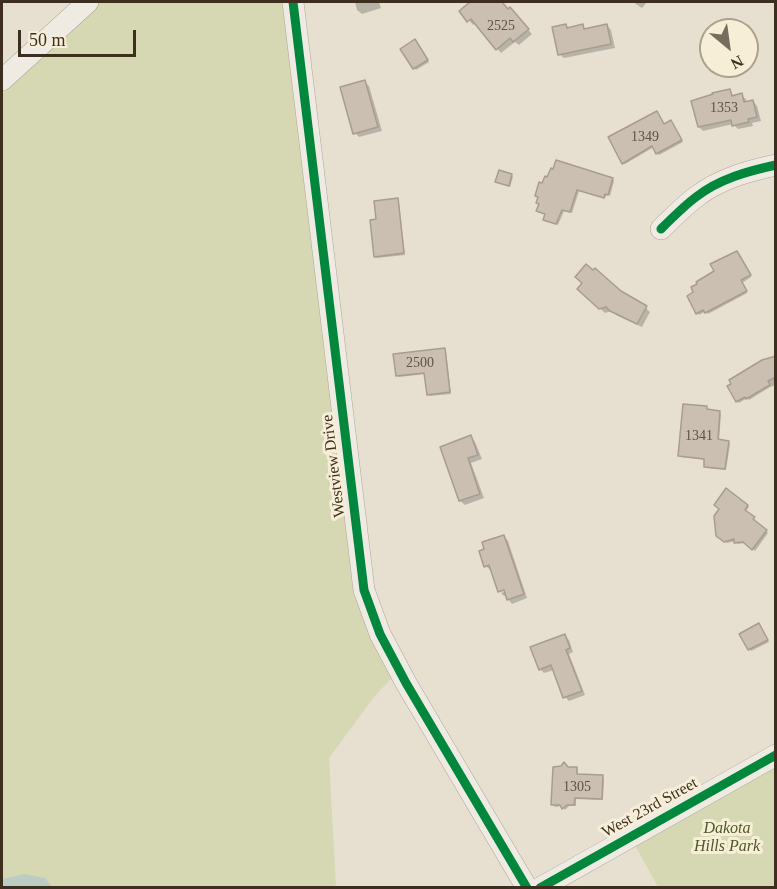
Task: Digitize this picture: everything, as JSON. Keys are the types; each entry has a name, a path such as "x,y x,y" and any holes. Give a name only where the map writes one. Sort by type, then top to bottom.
{"street":[{"path":"2,80 88,2"},
{"name":"Westview Drive","path":"293,2 364,590 380,634 406,683 527,888"},
{"path":"661,229 696,196 717,183 740,174 776,165"},
{"name":"West 23rd Street","path":"540,888 776,755"}],"green space":[{"path":"88,2 293,2 364,590 399,670 374,697 329,758 336,887 2,888 2,80"},
{"name":"Dakota Hills Park","path":"775,755 775,887 658,887 630,836"}],"shaded area":[{"path":"24,874 45,878 52,887 2,887 2,879"}],"building":[{"path":"470,2 502,2 508,9 510,7 529,29 513,42 510,38 496,50 471,19 467,22 459,11"},
{"path":"566,24 567,28 583,24 584,29 607,24 611,44 558,55 552,27"},
{"path":"415,39 428,60 413,69 400,49"},
{"path":"365,80 378,127 353,134 340,87"},
{"path":"730,89 732,96 742,93 744,102 753,100 757,117 748,119 749,122 732,126 731,120 698,127 691,101"},
{"path":"657,111 664,124 671,120 682,140 656,154 652,146 622,164 608,137"},
{"path":"556,160 613,178 608,195 605,194 604,198 577,190 570,212 562,210 556,224 543,220 545,214 536,211 539,204 536,203 538,197 535,196 539,182 542,183 545,176 547,177"},
{"path":"499,170 512,174 509,186 495,182"},
{"path":"398,198 404,253 374,257 370,220 376,219 374,201"},
{"path":"737,251 751,275 741,280 747,291 705,313 703,310 696,314 687,296 693,292 691,287 714,271 710,264"},
{"path":"586,264 593,270 595,268 621,291 647,306 637,324 606,307 599,309 577,289 582,283 575,277"},
{"path":"445,348 450,392 427,395 424,373 396,376 393,354"},
{"path":"776,356 776,377 768,381 770,385 736,402 727,386 731,384 729,380 762,360"},
{"path":"683,404 707,406 707,409 720,411 718,439 729,441 725,469 704,467 704,459 678,456"},
{"path":"471,435 478,455 468,458 480,494 459,501 440,447"},
{"path":"726,488 748,505 745,510 767,530 752,550 743,542 734,543 734,539 724,542 716,536 714,516 719,509 714,505"},
{"path":"504,535 524,594 507,600 504,590 498,592 489,565 484,567 479,551 484,549 482,542"},
{"path":"759,623 768,640 748,650 739,634"},
{"path":"565,634 570,648 566,650 582,691 563,698 551,665 539,670 530,647"},
{"path":"564,762 568,767 577,767 577,774 603,775 602,799 575,798 574,805 567,805 562,809 560,805 551,805 553,767 561,766"}],"cycle path":[{"path":"293,2 364,590 380,634 406,683 527,888"},
{"path":"661,229 678,212 714,185 744,173 776,165"},
{"path":"540,888 776,755"}]}
